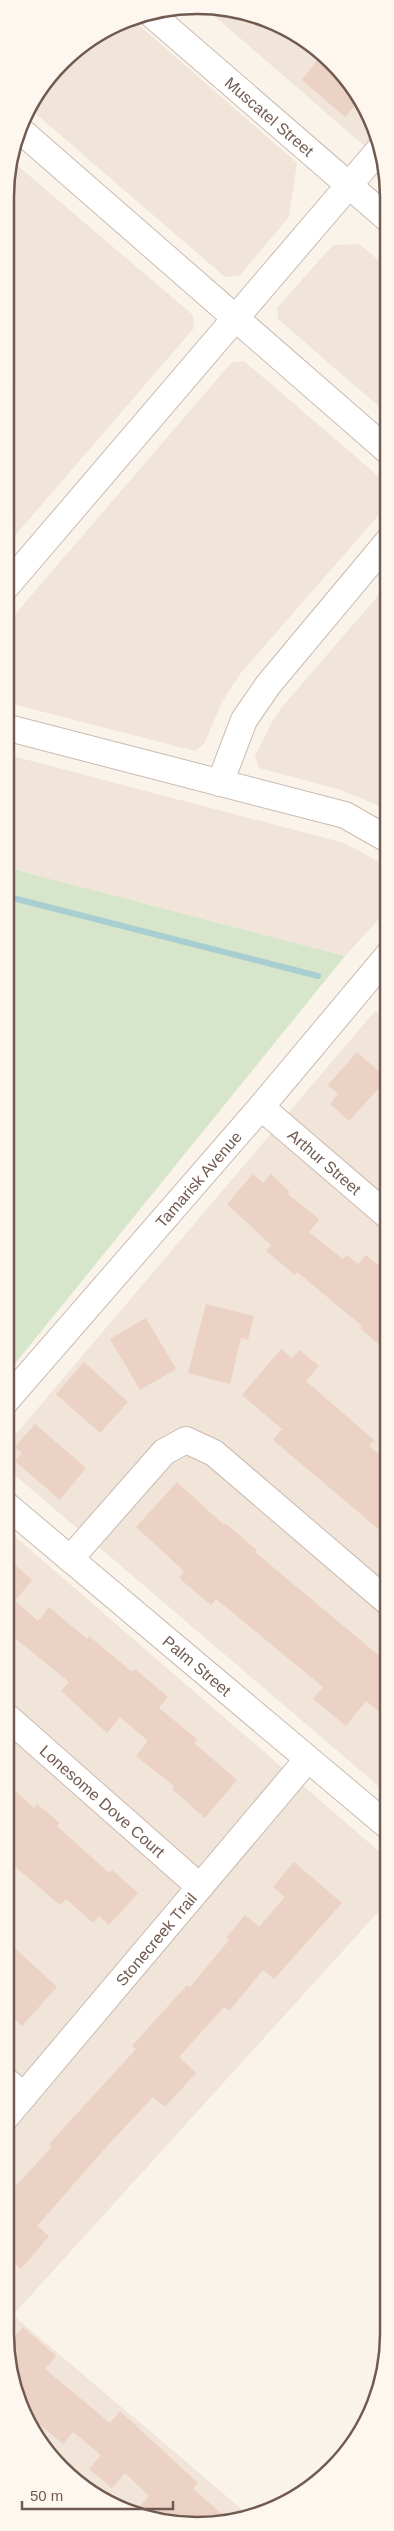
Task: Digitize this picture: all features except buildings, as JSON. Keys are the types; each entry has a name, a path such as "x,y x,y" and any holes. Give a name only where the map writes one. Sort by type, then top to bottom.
{"street":[{"name":"Muscatel Street","path":"156,18 380,212"},
{"path":"25,134 380,444"},
{"path":"14,577 235,317 375,155"},
{"path":"220,783 244,720 268,685 380,551"},
{"path":"14,729 345,816 380,835"},
{"name":"Tamarisk Avenue","path":"14,1392 261,1106 380,965"},
{"name":"Arthur Street","path":"261,1106 380,1209"},
{"path":"70,1559 164,1452 186,1440 214,1453 380,1595"},
{"name":"Palm Street","path":"14,1512 380,1820"},
{"name":"Lonesome Dove Court","path":"14,1723 200,1887"},
{"name":"Stonecreek Trail","path":"14,2088 200,1887 307,1760"}],"shaded area":[{"path":"213,14 256,23 289,38 318,59 335,76 356,105 371,138 375,155"},
{"path":"137,23 297,163 289,217 239,276 225,277 35,113 52,85 76,59 105,38"},
{"path":"16,165 193,315 194,328 14,537 14,185"},
{"path":"359,244 380,262 380,407 278,319 277,308 333,245"},
{"path":"244,361 380,478 380,514 240,674 222,702 204,744 195,751 14,704 14,616 231,363"},
{"path":"380,593 380,806 341,790 259,768 255,756 272,722 282,707"},
{"path":"14,756 344,843 380,862 380,918 345,956 14,869"},
{"path":"375,1011 380,1015 380,1787 14,1474 14,1436"},
{"path":"14,1536 380,1852 380,1910 14,2314"},
{"path":"14,2316 244,2511 209,2517 161,2514 138,2508 105,2493 76,2472 59,2455 38,2426 23,2393 15,2358"}],"green space":[{"path":"14,869 345,956 14,1365"}],"waterway":[{"path":"14,898 318,976"}]}
